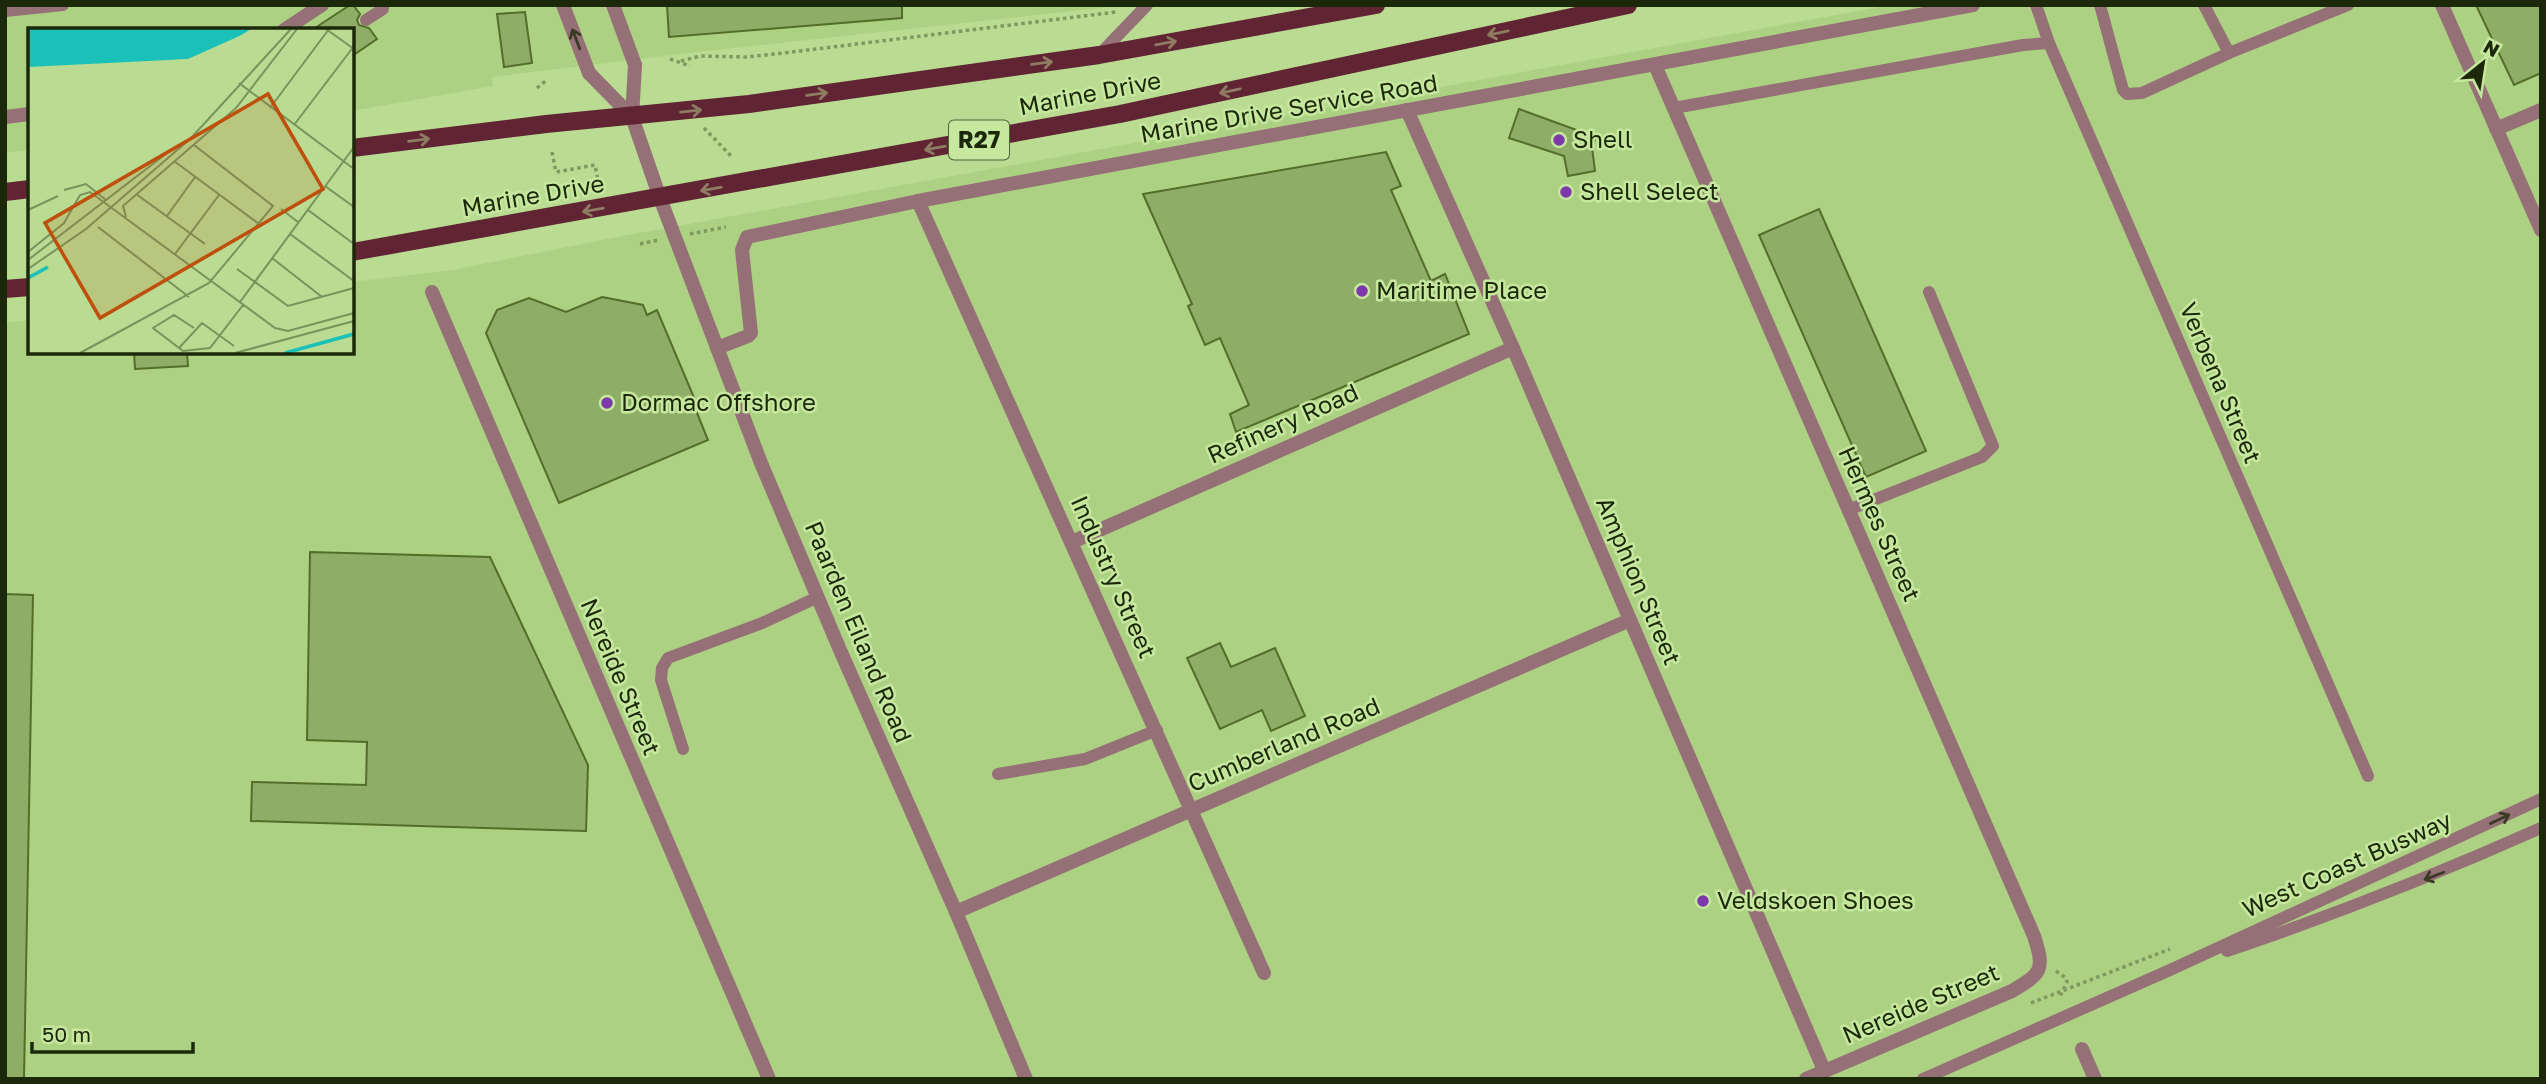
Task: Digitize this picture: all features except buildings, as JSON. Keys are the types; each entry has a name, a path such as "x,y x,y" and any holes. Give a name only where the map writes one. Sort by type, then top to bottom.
{"main road":[{"name":"Marine Drive","path":"354,148 546,124 750,104 1099,55 1376,5"},
{"name":"Marine Drive","path":"354,252 1120,114 1628,5"},
{"path":"5,192 28,189"},
{"path":"5,289 28,288"}],"street":[{"path":"287,28 322,5"},
{"path":"563,5 589,73 632,117"},
{"path":"613,5 635,65 632,117"},
{"name":"Marine Drive Service Road","path":"718,348 751,333 742,250 747,237 918,201 1973,5"},
{"path":"2442,5 2541,230"},
{"name":"Hermes Street","path":"1655,65 2029,923 2042,959"},
{"name":"Amphion Street","path":"1407,110 1513,348 1825,1070"},
{"path":"2496,130 2541,110"},
{"path":"5,111 28,114"},
{"path":"5,117 28,114"},
{"name":"Paarden Eiland Road","path":"632,117 761,463 1026,1079"},
{"name":"Industry Street","path":"918,201 1264,973"},
{"name":"Nereide Street","path":"432,292 769,1079"},
{"name":"Refinery Road","path":"1072,542 1513,348"},
{"name":"Cumberland Road","path":"956,912 1630,620"},
{"name":"Nereide Street","path":"1806,1079 2012,991 2029,981 2037,972 2042,959"},
{"path":"2082,1049 2095,1079"}],"lane":[{"path":"5,11 63,5"},
{"path":"366,20 383,9 383,5"},
{"name":"Verbena Street","path":"2035,5 2049,43 2368,776"},
{"path":"2100,5 2123,90 2127,94 2143,93 2229,53 2348,5"},
{"path":"2204,5 2229,53"},
{"path":"1099,55 1145,6"},
{"path":"1674,108 2023,45 2049,43"},
{"path":"1849,510 1982,457 1993,446 1929,292"},
{"path":"683,749 661,680 662,668 668,658 762,623 818,597"},
{"path":"998,774 1085,760 1157,730"},
{"name":"West Coast Busway","path":"1923,1079 2171,970 2541,799"},
{"name":"West Coast Busway","path":"2171,970 2302,925 2445,871 2541,828"}],"path":[{"path":"681,61 700,56 746,57 785,53 1145,6"},
{"path":"670,59 690,66"},
{"path":"537,88 547,80"},
{"path":"698,122 732,157"},
{"path":"552,152 556,172 595,166 598,181"},
{"path":"2029,1003 2175,947"},
{"path":"2061,994 2066,987"}],"shaded area":[{"path":"5,5 1127,5 492,77 493,86 354,111 354,28 28,28 28,150 5,153"},
{"path":"1891,5 2541,5 2541,1079 5,1079 5,323 28,320 28,354 354,354 354,282 452,270 612,238"}],"place":[{"name":"Shell","path":"1559,140"},
{"name":"Shell Select","path":"1566,192"},
{"name":"Maritime Place","path":"1362,291"},
{"name":"Dormac Offshore","path":"607,403"},
{"name":"Veldskoen Shoes","path":"1703,901"}]}
